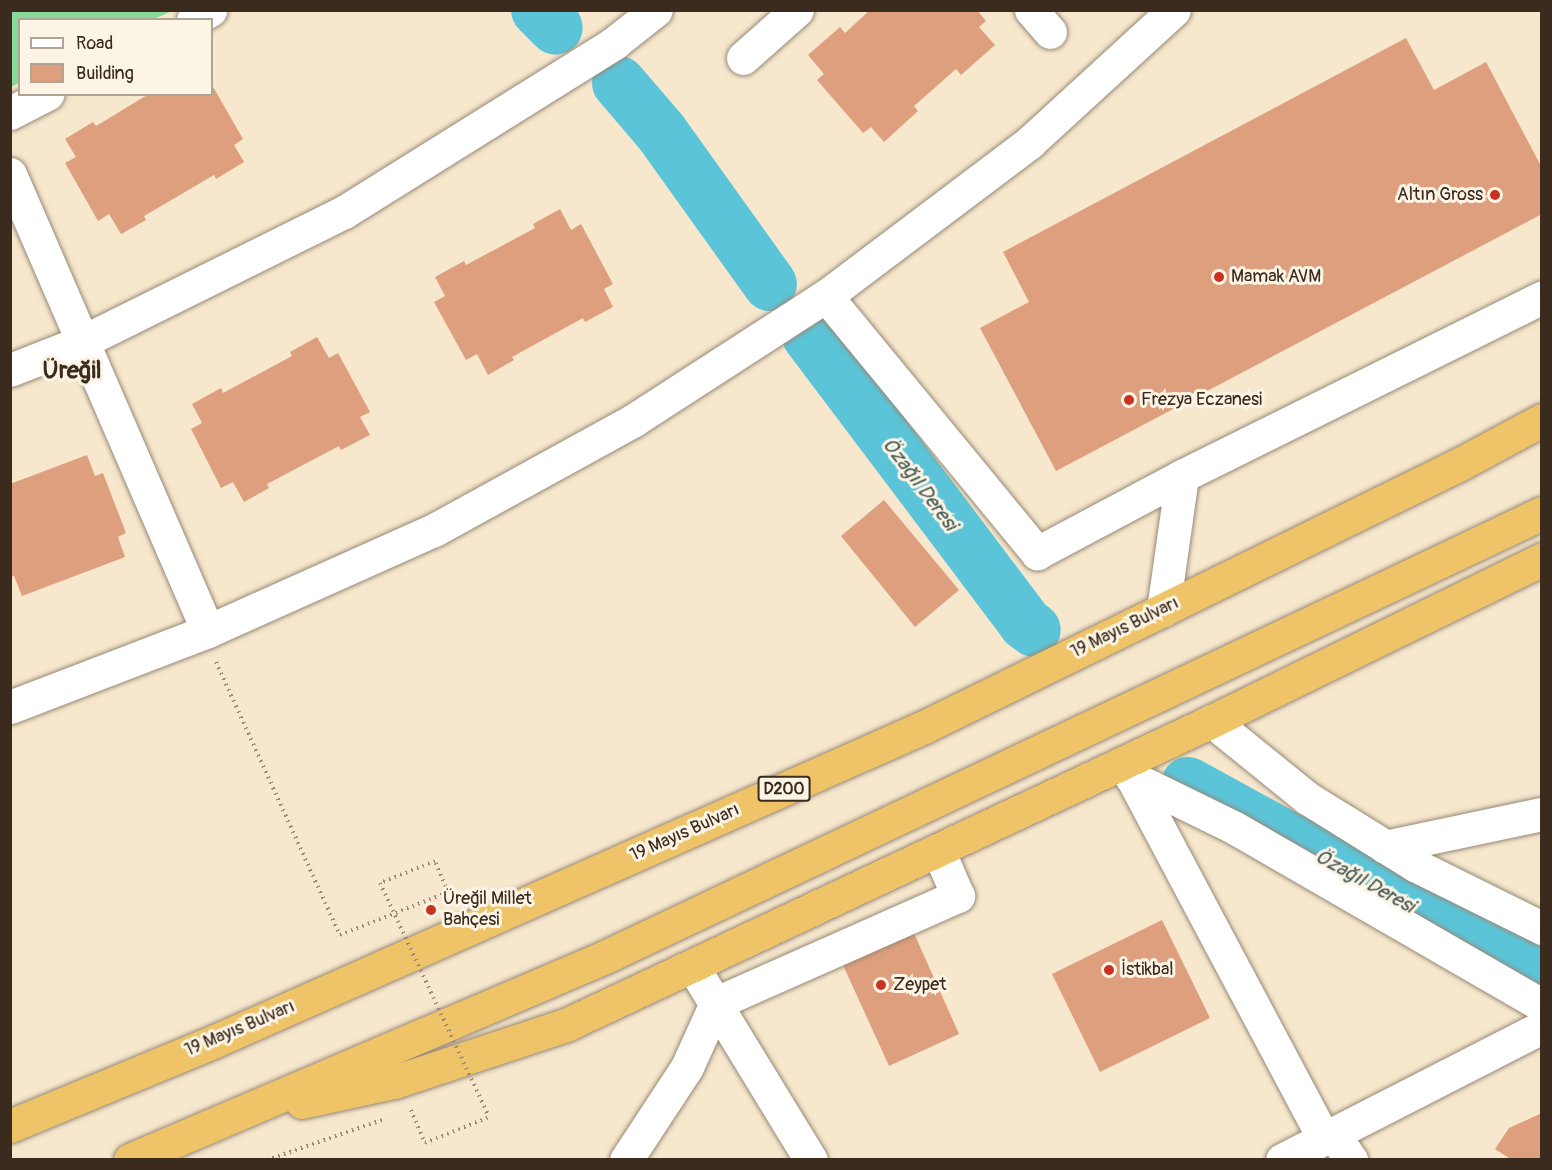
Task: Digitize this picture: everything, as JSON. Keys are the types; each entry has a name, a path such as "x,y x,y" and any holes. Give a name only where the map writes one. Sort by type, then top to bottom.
{"highway":[{"name":"19 Mayıs Bulvarı","path":"10,1125 215,1041 913,732 1462,463 1542,420"},
{"path":"130,1160 605,957 1542,513"},
{"path":"225,1119 393,1082 568,1024 981,830 1128,770 1212,721 1542,559"},
{"path":"981,830 1018,762"}],"street":[{"path":"196,18 210,10"},
{"path":"10,370 84,341 344,212 614,43 656,10"},
{"path":"743,58 797,10"},
{"path":"10,707 211,645 444,524 634,420 826,296 1030,142 1174,10"},
{"path":"10,114 43,96"},
{"path":"10,174 84,341 211,645"},
{"path":"826,296 1037,553 1182,476 1542,297"},
{"path":"1162,610 1182,476"},
{"path":"1212,721 1307,798 1415,866 1542,928"},
{"path":"1128,770 1235,828 1542,1005"},
{"path":"1128,770 1336,1144"},
{"path":"1385,847 1542,814"},
{"path":"626,1160 687,1067 716,1003 958,896 938,850"},
{"path":"693,967 811,1160"},
{"path":"1282,1160 1336,1144 1542,1028"}],"path":[{"path":"211,645 340,935 448,892 435,861 380,883 489,1117 425,1143 411,1110"}],"green space":[{"path":"11,10 172,11 156,18 18,18 18,84 11,87"}],"building":[{"path":"870,10 977,10 986,21 979,27 995,45 961,75 956,69 914,106 918,111 884,142 871,127 863,133 817,80 824,74 808,55 840,27 845,33"},
{"name":"Mamak AVM","path":"1406,38 1434,90 1486,62 1542,168 1542,214 1056,471 980,328 1029,302 1003,252"},
{"path":"213,87 243,139 234,145 244,162 216,179 214,175 144,216 146,220 121,234 109,214 98,221 65,163 76,157 65,139 93,122 96,126 146,96 213,96"},
{"path":"560,209 571,230 581,224 613,284 604,289 613,307 585,322 583,318 512,357 514,360 488,375 477,354 466,360 434,302 445,296 435,277 464,261 466,265 535,228 533,224"},
{"path":"317,337 329,358 338,353 370,412 360,417 370,435 341,450 339,446 267,484 269,488 244,502 233,482 221,488 191,429 202,423 192,404 221,388 223,393 292,356 290,352"},
{"path":"87,455 95,476 103,473 126,533 118,537 125,557 22,596 14,576 10,577 10,484"},
{"path":"884,500 959,590 915,627 841,536"},
{"path":"1162,920 1210,1018 1100,1072 1052,974"},
{"path":"909,922 959,1034 889,1066 838,954"},
{"path":"1542,1113 1542,1160 1512,1160 1495,1149 1509,1128"}],"waterway":[{"name":"Özağıl Deresi","path":"538,10 556,28"},
{"name":"Özağıl Deresi","path":"619,83 661,132 770,284"},
{"name":"Özağıl Deresi","path":"809,336 1025,623 1034,630"},
{"name":"Özağıl Deresi","path":"1188,784 1542,978"}],"place":[{"name":"Altın Gross","path":"1495,195"},
{"name":"Mamak AVM","path":"1219,277"},
{"name":"Frezya Eczanesi","path":"1129,400"},
{"name":"Üreğil Millet Bahçesi","path":"431,910"},
{"name":"İstikbal","path":"1109,970"},
{"name":"Zeypet","path":"881,985"}],"district":[{"name":"Üreğil","path":"72,371"}]}
